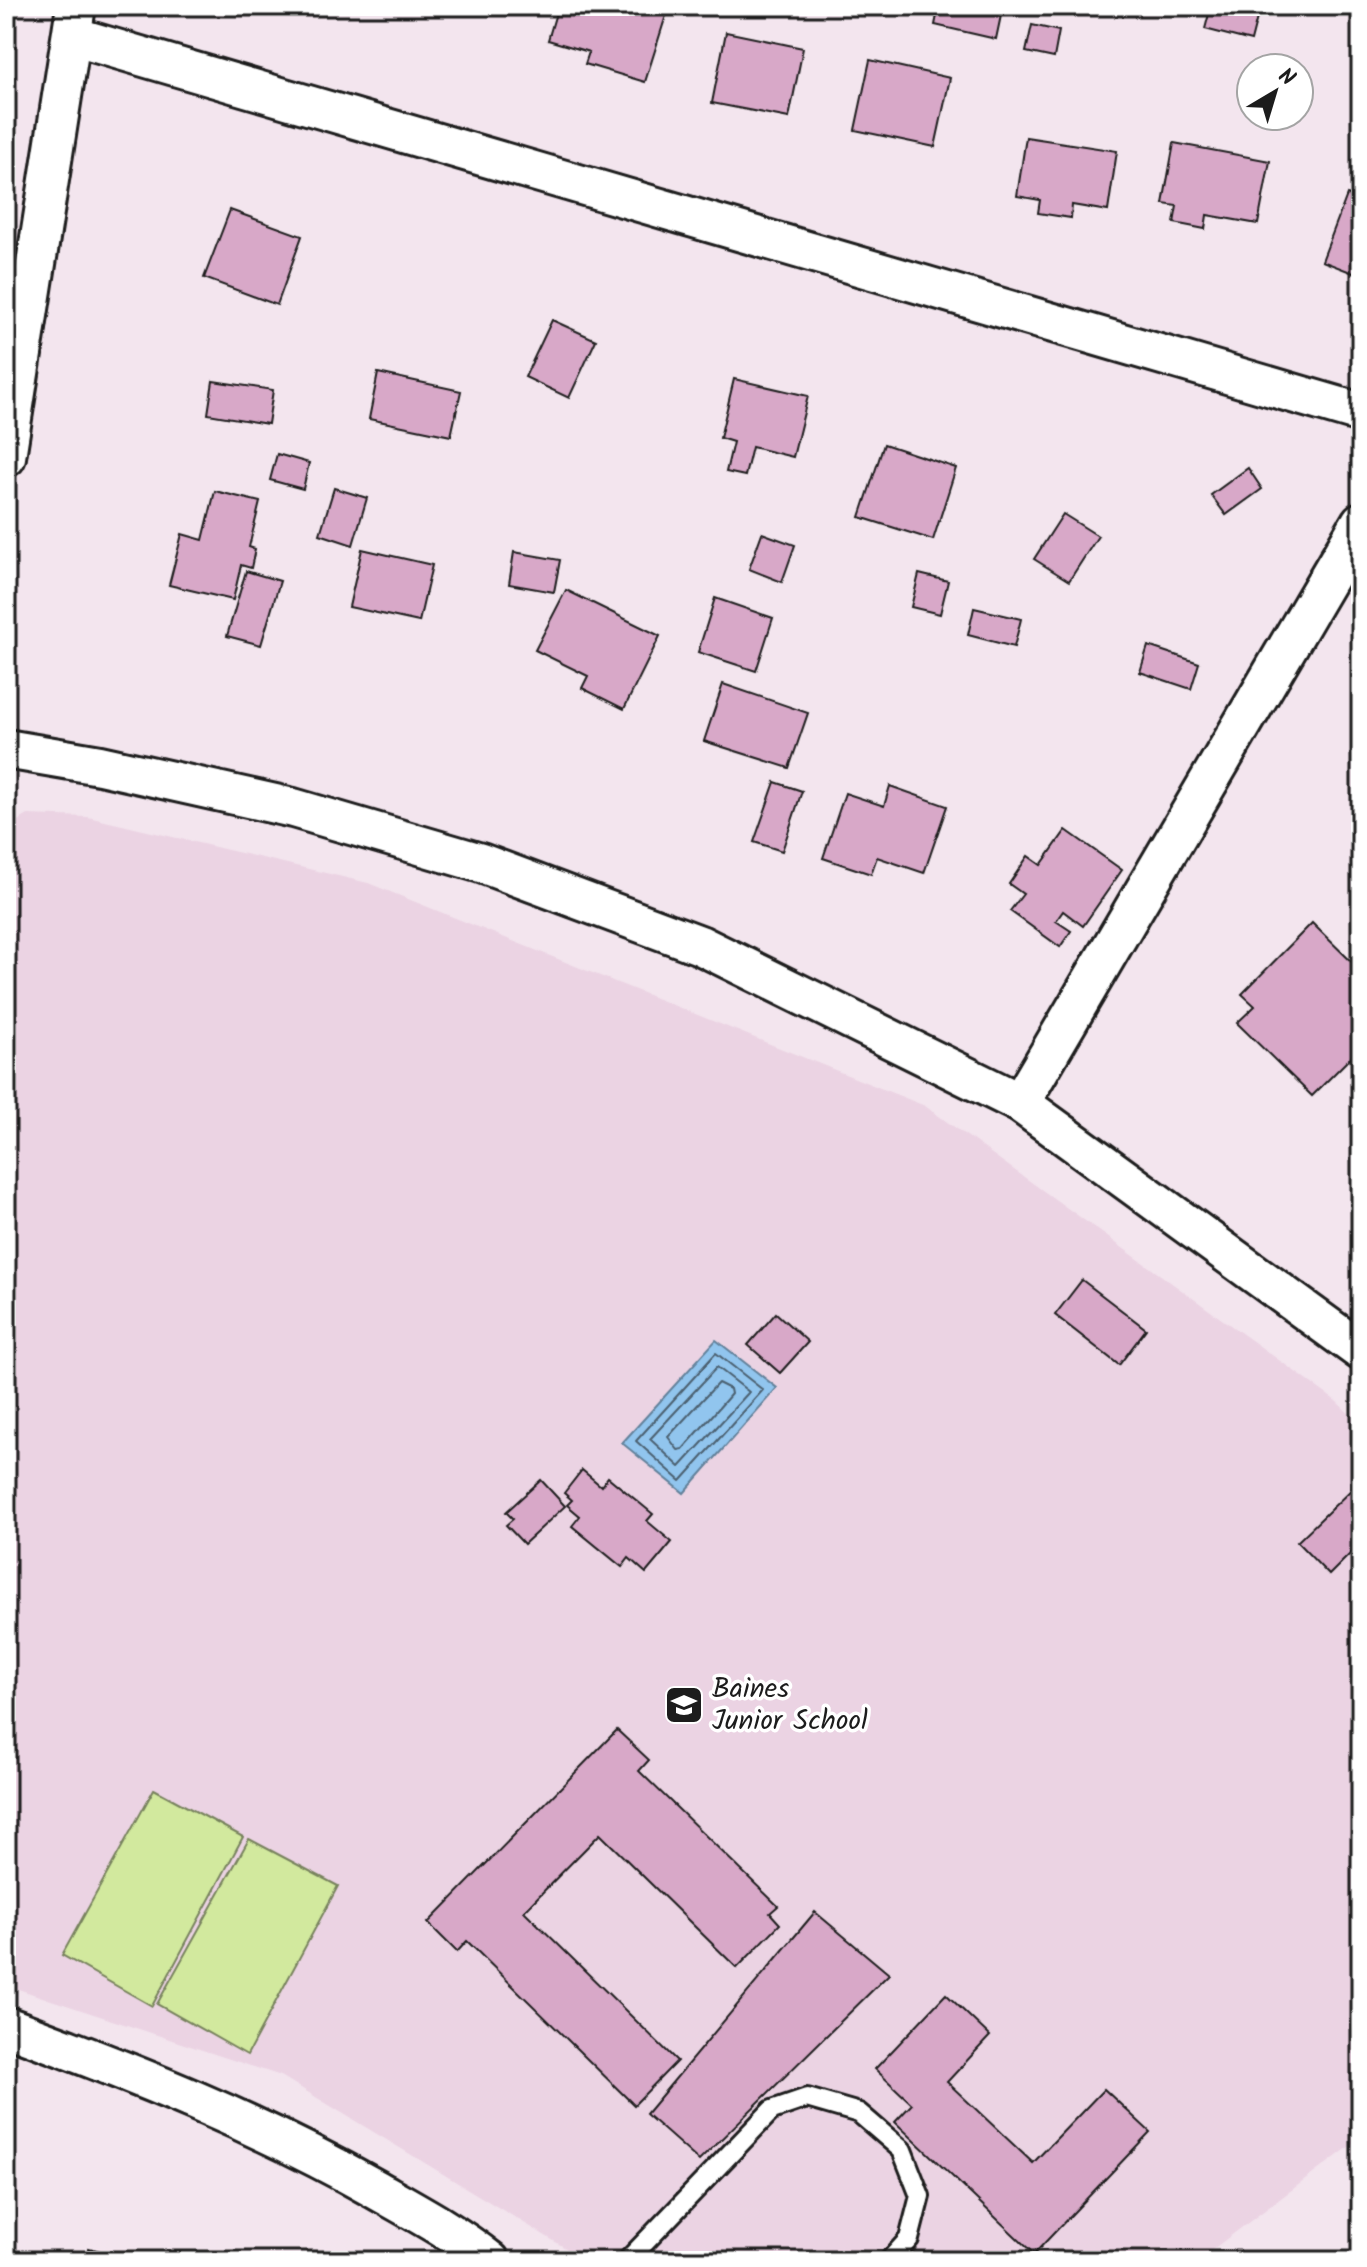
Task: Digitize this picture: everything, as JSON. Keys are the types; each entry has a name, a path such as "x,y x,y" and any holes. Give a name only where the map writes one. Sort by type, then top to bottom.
{"street":[{"path":"6,457 74,21 1361,413"},
{"path":"1020,1103 1361,522"},
{"path":"6,749 100,765 293,808 481,863 700,945 1020,1103 1361,1351"},
{"path":"6,2026 163,2085 326,2161 461,2238 490,2261"}],"lane":[{"path":"627,2261 772,2110 807,2098 859,2113 902,2150 920,2196 909,2239 889,2261"}],"shaded area":[{"name":"Baines Junior School","path":"28,815 88,817 368,883 925,1106 1336,1401 1361,1425 1361,2138 1197,2261 587,2261 281,2076 6,1985 6,828"}],"green space":[{"path":"6,274 21,277 6,369"},
{"path":"154,1789 243,1837 152,2006 62,1955"},
{"path":"249,1839 338,1886 247,2055 157,2004"}],"water":[{"path":"716,1340 777,1388 684,1493 622,1443"}],"building":[{"path":"558,6 669,6 645,82 585,64 589,52 548,40"},
{"path":"939,6 1003,6 996,39 935,25"},
{"path":"1211,6 1260,6 1251,41 1205,29"},
{"path":"1032,25 1059,31 1054,58 1026,52"},
{"path":"726,32 803,48 789,118 712,103"},
{"path":"870,60 950,78 935,147 855,130"},
{"path":"1026,137 1117,151 1108,211 1072,205 1071,218 1038,213 1040,200 1017,196"},
{"path":"1174,143 1270,161 1258,224 1207,215 1205,229 1174,223 1177,206 1163,204"},
{"path":"1347,195 1361,200 1361,276 1322,261"},
{"path":"230,210 302,236 277,305 204,278"},
{"path":"552,320 596,340 569,398 525,377"},
{"path":"378,373 461,391 451,436 369,419"},
{"path":"734,379 808,396 793,457 752,447 745,476 726,472 733,442 720,438"},
{"path":"213,381 273,390 268,424 208,414"},
{"path":"884,444 956,468 933,540 860,517"},
{"path":"277,454 309,463 303,489 270,480"},
{"path":"1248,468 1262,489 1226,515 1211,495"},
{"path":"334,488 367,498 353,545 320,534"},
{"path":"215,491 260,502 249,547 255,549 251,568 241,565 233,600 169,585 182,534 203,540"},
{"path":"1063,514 1098,536 1069,581 1034,559"},
{"path":"762,533 795,545 782,582 749,569"},
{"path":"362,549 432,565 419,622 349,607"},
{"path":"514,552 560,560 554,592 509,584"},
{"path":"246,571 280,581 261,645 227,636"},
{"path":"919,574 948,581 940,614 911,607"},
{"path":"566,590 660,636 624,709 582,688 588,676 535,650"},
{"path":"715,598 773,618 756,671 698,652"},
{"path":"974,608 1021,619 1014,647 968,635"},
{"path":"1148,646 1199,663 1191,689 1140,672"},
{"path":"723,684 808,713 789,768 704,741"},
{"path":"775,782 802,791 782,851 754,842"},
{"path":"890,786 947,806 924,873 877,857 871,874 823,858 845,793 884,806"},
{"path":"1066,830 1122,870 1083,926 1063,911 1056,921 1071,931 1060,947 1010,911 1023,894 1009,884 1028,856 1041,865"},
{"path":"1312,923 1361,971 1361,1047 1312,1096 1237,1023 1255,1006 1242,994"},
{"path":"1082,1280 1146,1329 1119,1365 1055,1315"},
{"path":"776,1313 808,1342 780,1373 748,1345"},
{"path":"582,1470 601,1486 608,1477 653,1514 647,1521 672,1542 646,1573 629,1558 622,1567 572,1526 580,1516 567,1505 572,1500 564,1493"},
{"path":"541,1480 565,1506 524,1544 506,1525 513,1519 506,1512"},
{"path":"1355,1486 1361,1493 1361,1543 1329,1575 1297,1542"},
{"path":"617,1730 649,1760 639,1771 778,1906 770,1913 780,1924 737,1968 600,1834 524,1911 677,2061 634,2105 467,1941 457,1952 428,1923"},
{"path":"815,1912 889,1974 699,2161 646,2114"},
{"path":"946,1994 990,2036 947,2082 1033,2163 1104,2089 1150,2132 1034,2254 895,2122 912,2104 875,2069"},
{"path":"89,2248 137,2261 86,2261"}],"place":[{"name":"Baines Junior School","path":"684,1705"}]}
